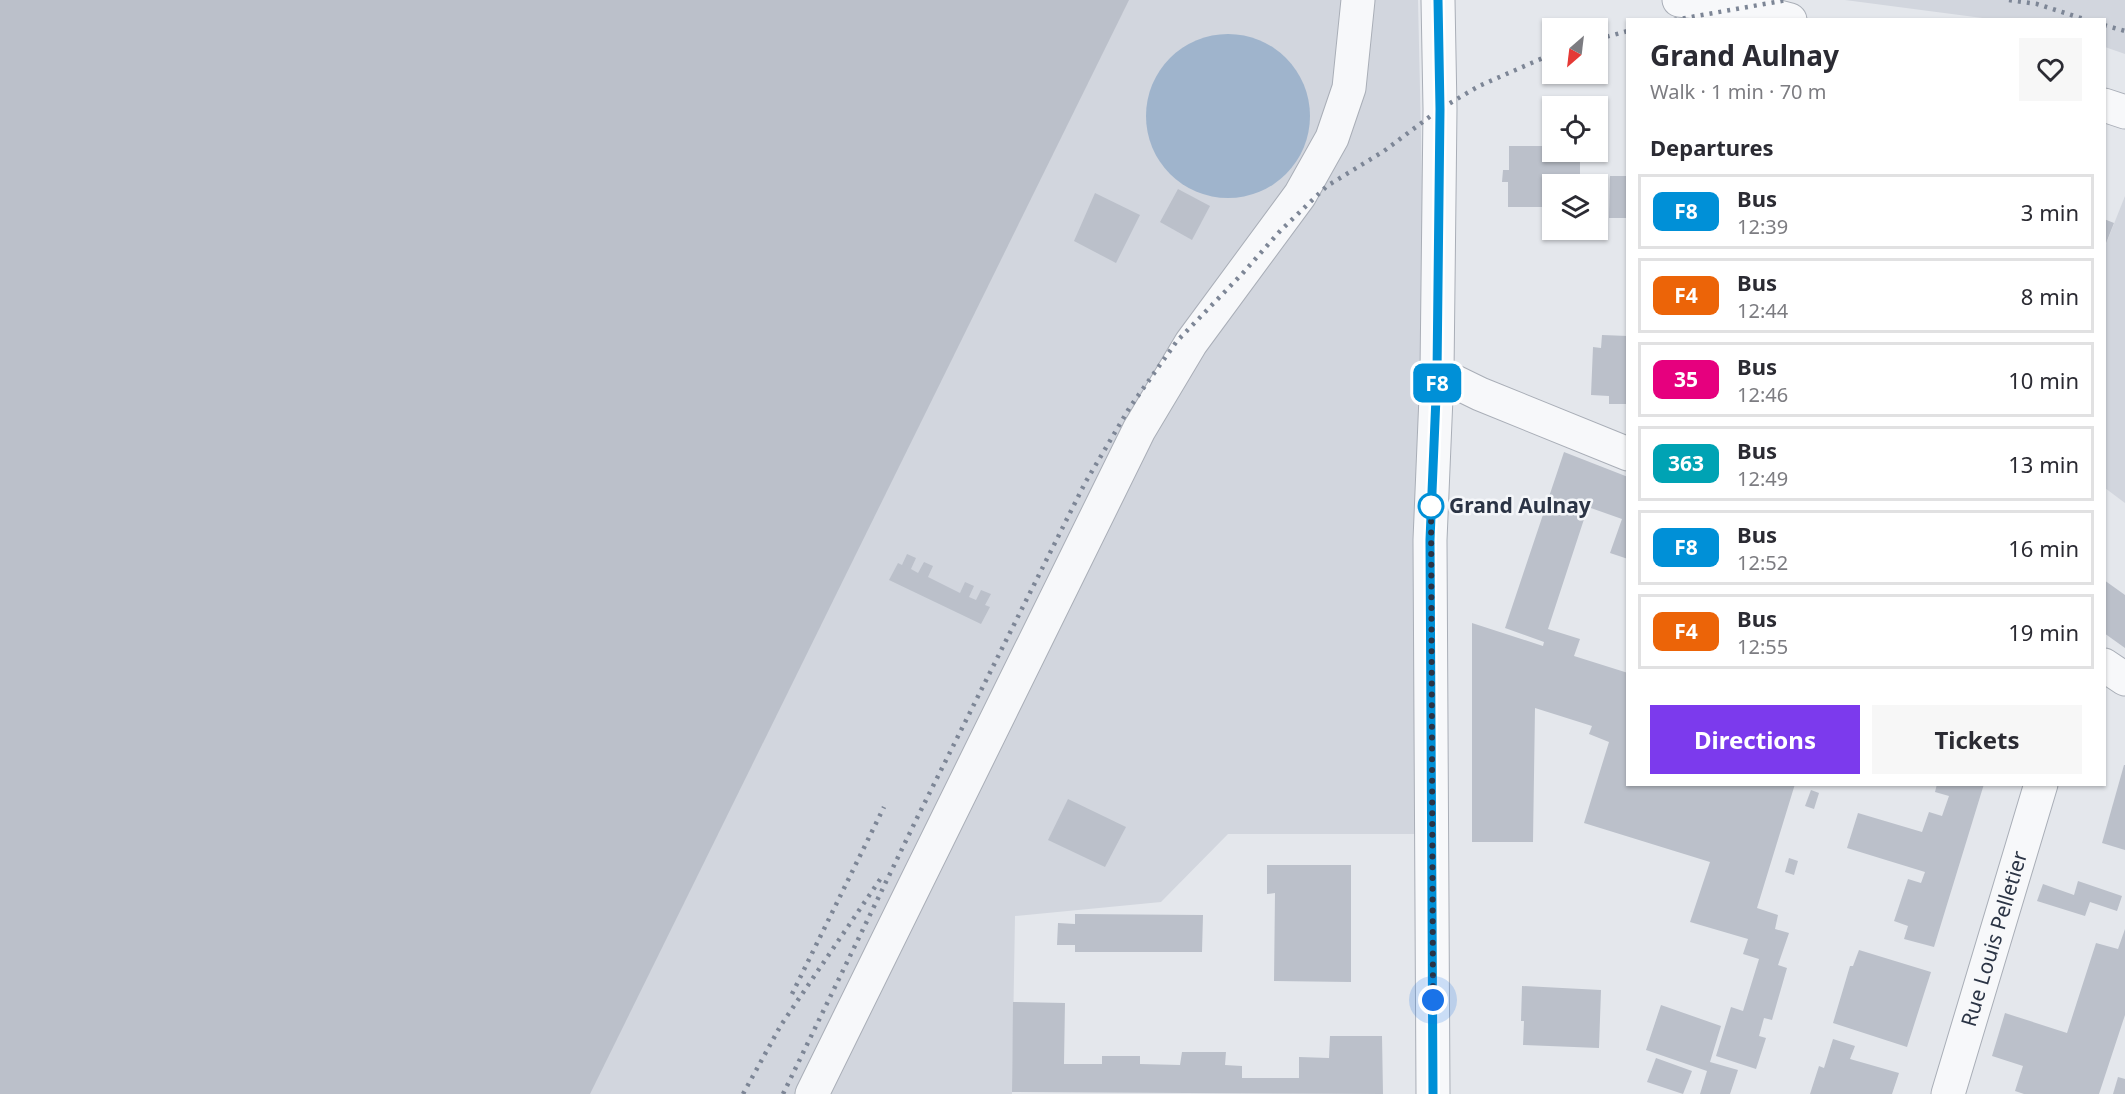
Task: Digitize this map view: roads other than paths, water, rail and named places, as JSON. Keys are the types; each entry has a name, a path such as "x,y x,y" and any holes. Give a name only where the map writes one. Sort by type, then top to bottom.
{"street":[{"path":"812,1094 1139,430 1191,343 1300,195 1332,138 1349,88 1358,0"},
{"path":"1433,1094 1430,530 1437,373 1440,109 1438,0"},
{"path":"1679,0 1777,18"},
{"path":"2106,106 2125,112"},
{"path":"1437,373 1480,394 1626,453"},
{"path":"2106,666 2125,680"},
{"name":"Rue Louis Pelletier","path":"1948,1094 2040,786"}],"water":[{"path":"1228,34 1259,40 1286,58 1304,85 1310,116 1304,147 1286,174 1259,192 1228,198 1197,192 1170,174 1152,147 1146,116 1152,85 1170,58 1197,40"}],"railway":[{"path":"1685,18 1787,0"},
{"path":"2009,0 2037,4 2081,18"},
{"path":"2106,26 2125,31"},
{"path":"1608,36 1626,32"},
{"path":"783,1094 918,816 1085,483 1130,407 1177,341 1281,230 1327,186 1384,151 1440,109 1479,86 1542,58"},
{"path":"792,994 884,807"},
{"path":"743,1094 781,1025 881,878"}],"place":[{"name":"Grand Aulnay","path":"1431,506"}]}
